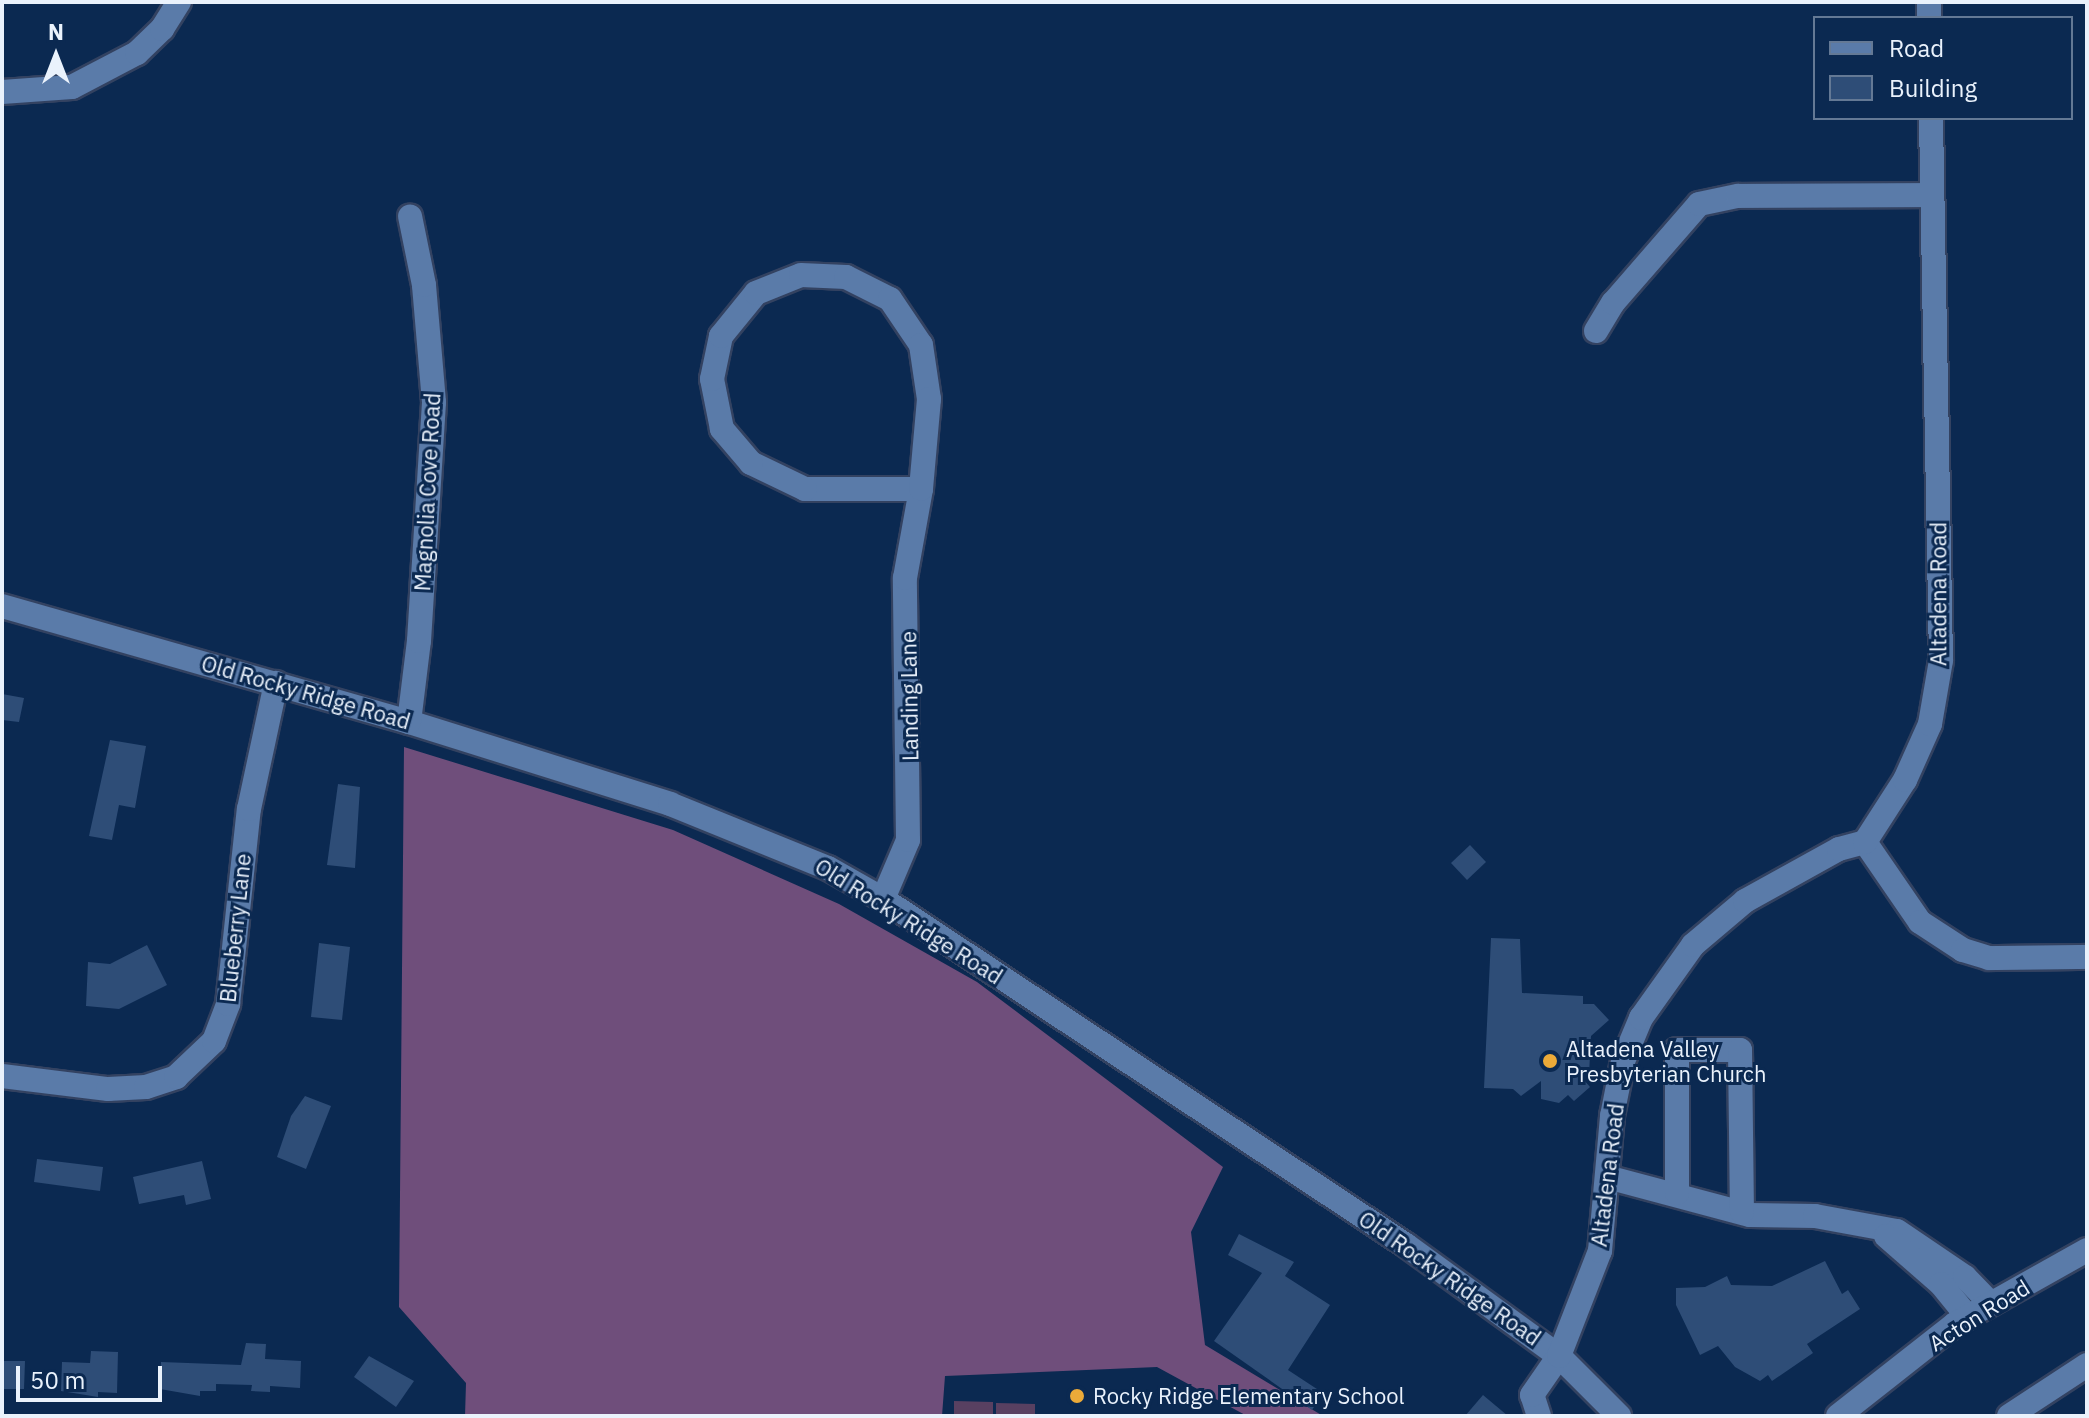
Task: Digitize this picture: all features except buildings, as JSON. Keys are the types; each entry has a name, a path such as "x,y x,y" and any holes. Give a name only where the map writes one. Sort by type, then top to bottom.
{"street":[{"path":"2,92 72,87 137,53 162,29 179,2"},
{"name":"Altadena Road","path":"1539,1416 1532,1395 1559,1356 1600,1251 1623,1061 1660,985 1693,945 1745,901 1839,849 1865,842 1905,780 1930,724 1941,660 1931,120"},
{"path":"1596,331 1613,303 1699,204 1738,196 1932,195"},
{"name":"Magnolia Cove Road","path":"409,722 434,402 424,285 410,216"},
{"name":"Landing Lane","path":"883,899 908,840 905,578 921,489 929,399 921,345 890,299 846,277 801,275 756,293 721,336 712,379 722,429 751,463 805,489 921,489"},
{"name":"Old Rocky Ridge Road","path":"2,606 409,722 751,834 883,899 1406,1245 1559,1356 1619,1416"},
{"name":"Blueberry Lane","path":"2,1076 108,1089 146,1087 176,1077 214,1041 228,1004 249,809 276,683"},
{"path":"1865,842 1920,922 1963,950 1989,958 2087,957"},
{"path":"1677,1193 1677,1050 1740,1050 1742,1212"},
{"path":"1607,1177 1742,1212 1876,1226 1923,1244 1991,1304"},
{"path":"1876,1226 1941,1284 1968,1317"},
{"name":"Acton Road","path":"1838,1416 1968,1317 2087,1250"},
{"path":"2009,1416 2087,1365"}],"shaded area":[{"path":"404,747 673,830 839,904 977,982 1223,1167 1191,1232 1205,1345 1323,1416 1247,1416 1157,1367 945,1376 942,1416 465,1416 466,1383 399,1307"},
{"path":"954,1401 993,1402 993,1416 954,1416"},
{"path":"996,1403 1035,1404 1035,1416 996,1416"}],"place":[{"name":"Altadena Valley Presbyterian Church","path":"1550,1061"},
{"name":"Rocky Ridge Elementary School","path":"1077,1396"}]}
